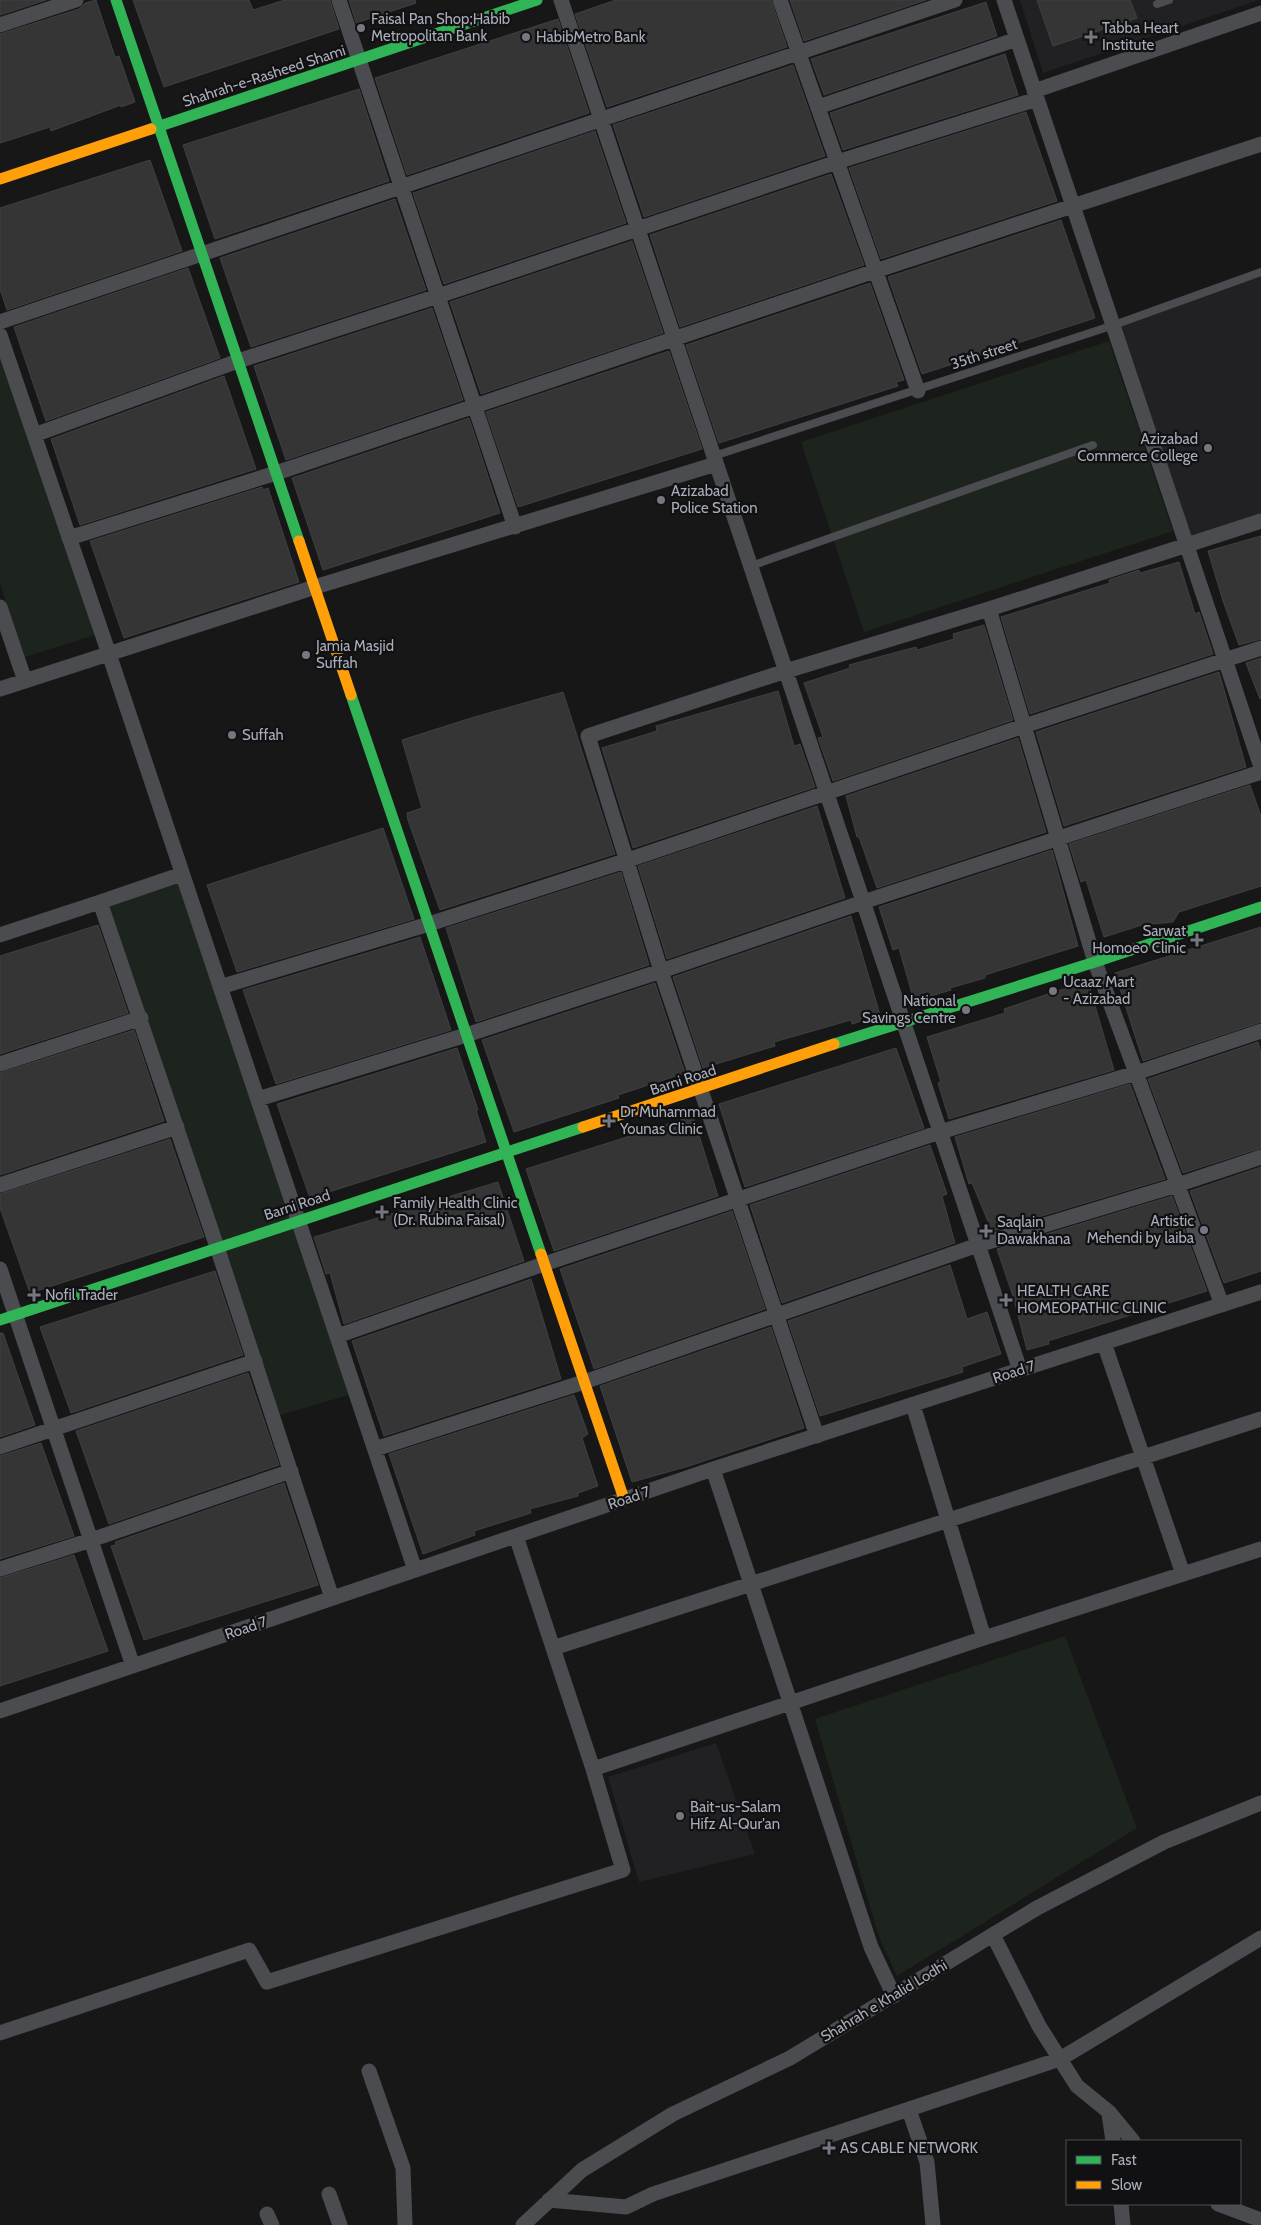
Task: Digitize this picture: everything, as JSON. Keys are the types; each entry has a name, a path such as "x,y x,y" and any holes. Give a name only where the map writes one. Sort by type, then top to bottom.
{"street":[{"path":"0,25 76,0"},
{"path":"116,0 624,1500"},
{"path":"339,0 515,527"},
{"name":"Shahrah-e-Rasheed Shami","path":"0,179 537,0"},
{"path":"561,0 1020,1370"},
{"path":"780,0 918,390"},
{"path":"0,322 401,185 955,0"},
{"path":"1004,0 1261,766"},
{"path":"34,435 238,361 638,230 1036,95 1261,13"},
{"path":"818,107 1017,40"},
{"path":"69,538 276,473 876,271 1261,144"},
{"path":"0,335 109,654 415,1570"},
{"path":"0,689 315,587 515,527 715,460"},
{"path":"817,1436 625,861 588,736 786,671 1187,547 1261,521"},
{"path":"0,607 25,681"},
{"path":"990,609 1095,962 1222,1305"},
{"path":"220,987 429,924 625,861 1261,648"},
{"path":"258,1099 466,1035 863,902 1261,772"},
{"path":"0,936 182,874"},
{"path":"100,902 141,1018 332,1598"},
{"name":"Barni Road","path":"0,1320 298,1220 1261,907"},
{"path":"0,1064 141,1018"},
{"path":"337,1336 544,1264 940,1132 1136,1074 1261,1031"},
{"path":"0,1185 177,1127"},
{"path":"375,1449 584,1382 978,1245 1177,1185 1261,1156"},
{"path":"0,1269 133,1666"},
{"name":"Road 7","path":"0,1711 713,1469 1261,1292"},
{"path":"1104,1343 1183,1574"},
{"path":"0,1446 255,1361"},
{"path":"912,1405 984,1638"},
{"path":"553,1648 1261,1419"},
{"path":"713,1469 871,1946 894,1996"},
{"path":"0,1569 90,1540 290,1470"},
{"path":"0,2033 249,1950 267,1982 623,1870 593,1769 516,1536"},
{"path":"593,1769 984,1638 1261,1549"},
{"name":"Shahrah e Khalid Lodhi","path":"523,2225 582,2170 673,2114 790,2058 1037,1908 1164,1842 1261,1803"},
{"path":"993,1935 1040,2026 1078,2086 1109,2112 1131,2140"},
{"path":"549,2200 626,2207 663,2191 1060,2059 1261,1938"},
{"path":"369,2071 403,2168 405,2225"},
{"path":"909,2110 927,2162 933,2225"},
{"path":"1109,2112 1113,2140"},
{"path":"329,2194 340,2225"},
{"path":"1121,2205 1123,2225"},
{"path":"1220,2205 1241,2219 1261,2220"}],"lane":[{"path":"1157,4 1169,0"},
{"name":"35th street","path":"715,460 1114,325 1261,272"},
{"path":"751,566 1093,445"}],"shaded area":[{"name":"Tabba Heart Institute","path":"1020,0 1259,0 1043,73"},
{"name":"Azizabad Commerce College","path":"1261,272 1261,521 1187,547 1114,325"},
{"path":"1109,341 1173,531 864,632 801,442"},
{"path":"0,353 95,635 25,657 0,584"},
{"path":"182,874 356,1393 273,1417 100,902"},
{"path":"1065,1636 1137,1828 897,1976 879,1937 815,1719"},
{"name":"Bait-us-Salam Hifz Al-Qur'an","path":"716,1743 755,1854 639,1882 608,1777"}],"building":[{"path":"0,0 46,0 0,15"},
{"path":"96,0 115,57 119,56 135,102 121,107 121,105 51,131 50,127 0,143 0,34 79,9 85,3"},
{"path":"133,0 249,0 253,10 285,0 330,0 339,29 164,87"},
{"path":"349,0 415,0 416,3 356,23"},
{"path":"616,0 771,0 787,47 607,107 575,14"},
{"path":"790,0 926,0 804,41"},
{"path":"1037,0 1130,0 1137,18 1053,46"},
{"path":"986,2 997,36 824,95 811,59"},
{"path":"558,19 589,113 407,175 375,78"},
{"path":"1005,54 1018,95 843,150 830,113"},
{"path":"793,65 825,156 644,217 613,125"},
{"path":"359,89 389,181 215,239 183,145"},
{"path":"1026,112 1057,201 881,259 849,168"},
{"path":"595,131 626,223 444,284 413,193"},
{"path":"150,160 182,251 7,310 0,289 0,208"},
{"path":"831,174 864,265 680,327 650,235"},
{"path":"395,199 426,290 251,347 220,258"},
{"path":"1061,220 1095,318 922,374 888,277"},
{"path":"632,241 663,333 481,394 450,302"},
{"path":"188,268 220,358 46,421 14,327"},
{"path":"870,283 904,380 896,382 898,386 719,443 686,345"},
{"path":"432,308 463,400 286,460 254,366"},
{"path":"669,351 702,449 518,507 486,412"},
{"path":"224,376 256,469 80,525 51,439"},
{"path":"469,418 500,513 323,570 292,478"},
{"path":"262,487 263,490 268,488 299,582 124,638 90,541"},
{"path":"1261,536 1261,639 1239,645 1208,551"},
{"path":"1179,562 1195,614 1199,612 1213,654 1030,714 1001,617 1110,583 1109,580 1139,570 1140,573"},
{"path":"984,625 1013,720 833,781 818,738 823,737 804,683 850,668 849,665 916,647 917,650 954,639 953,634"},
{"path":"1261,658 1261,698 1260,699 1246,663"},
{"path":"1219,672 1246,767 1064,826 1036,732"},
{"path":"778,691 794,746 800,744 815,787 633,848 602,748 657,731 656,726"},
{"path":"563,692 615,854 440,910 408,820 407,813 422,808 402,740"},
{"path":"1018,738 1046,832 877,888 859,837 857,837 846,796"},
{"path":"1250,785 1261,816 1261,886 1179,912 1173,922 1142,925 1104,937 1086,880 1081,882 1069,844"},
{"path":"817,806 845,898 667,959 638,866"},
{"path":"383,828 414,919 237,972 207,885"},
{"path":"1052,850 1078,946 985,975 985,978 914,1001 899,948 893,950 879,907"},
{"path":"621,872 649,965 476,1022 446,928"},
{"path":"851,916 880,1015 852,1024 851,1020 774,1042 775,1046 703,1068 673,977"},
{"path":"98,925 128,1013 0,1054 0,956"},
{"path":"1261,927 1261,1022 1143,1061 1115,973"},
{"path":"420,937 451,1030 276,1084 243,990"},
{"path":"1088,982 1114,1070 949,1119 938,1083 941,1082 927,1037 1005,1013 1004,1009"},
{"path":"655,983 685,1073 618,1095 619,1098 514,1132 482,1040"},
{"path":"134,1030 164,1121 0,1175 0,1073"},
{"path":"1258,1042 1261,1053 1261,1148 1183,1173 1148,1079"},
{"path":"457,1048 478,1110 476,1110 486,1142 310,1198 277,1104"},
{"path":"896,1048 924,1128 745,1187 719,1104"},
{"path":"1130,1084 1165,1179 992,1231 972,1183 969,1184 955,1137"},
{"path":"693,1116 718,1196 554,1251 526,1169"},
{"path":"170,1139 204,1237 30,1293 0,1208 0,1194"},
{"path":"930,1145 947,1194 942,1196 955,1243 782,1303 750,1205"},
{"path":"1261,1167 1261,1271 1224,1283 1190,1191"},
{"path":"498,1182 524,1261 344,1324 330,1273 326,1274 314,1237"},
{"path":"1172,1196 1207,1291 1048,1341 1049,1344 1027,1350 1013,1296 997,1249"},
{"path":"732,1211 765,1309 594,1369 560,1269"},
{"path":"950,1265 967,1319 987,1312 1001,1354 962,1367 963,1372 820,1416 788,1321"},
{"path":"215,1271 243,1355 71,1413 40,1327"},
{"path":"531,1279 561,1379 384,1436 352,1341"},
{"path":"771,1327 804,1428 689,1466 632,1482 600,1386"},
{"path":"0,1333 3,1333 35,1425 0,1437"},
{"path":"248,1373 279,1465 109,1524 76,1431"},
{"path":"574,1395 588,1434 582,1438 598,1486 578,1493 578,1496 530,1509 531,1513 474,1531 475,1535 423,1554 389,1454"},
{"path":"41,1443 74,1536 0,1559 0,1456"},
{"path":"284,1483 318,1585 144,1640 111,1546 116,1545 115,1542"},
{"path":"74,1555 108,1651 0,1686 0,1578"}],"traffic: fast":[{"path":"116,0 299,541"},
{"path":"151,129 537,0"},
{"path":"351,695 541,1254"},
{"path":"834,1044 1095,962 1261,907"},
{"path":"0,1320 583,1127"}],"traffic: slow":[{"path":"0,179 151,129"},
{"path":"299,541 351,695"},
{"path":"583,1127 834,1044"},
{"path":"541,1254 624,1499"}],"place":[{"name":"Faisal Pan Shop;Habib Metropolitan Bank","path":"361,28"},
{"name":"HabibMetro Bank","path":"526,37"},
{"name":"Tabba Heart Institute","path":"1091,37"},
{"name":"Azizabad Commerce College","path":"1208,448"},
{"name":"Azizabad Police Station","path":"661,500"},
{"name":"Jamia Masjid Suffah","path":"306,655"},
{"name":"Suffah","path":"232,735"},
{"name":"Sarwat Homoeo Clinic","path":"1197,940"},
{"name":"Ucaaz Mart - Azizabad","path":"1053,991"},
{"name":"National Savings Centre","path":"966,1010"},
{"name":"Dr Muhammad Younas Clinic","path":"609,1121"},
{"name":"Family Health Clinic (Dr. Rubina Faisal)","path":"382,1212"},
{"name":"Artistic Mehendi by laiba","path":"1204,1230"},
{"name":"Saqlain Dawakhana","path":"986,1231"},
{"name":"Nofil Trader","path":"34,1295"},
{"name":"HEALTH CARE HOMEOPATHIC CLINIC","path":"1006,1300"},
{"name":"Bait-us-Salam Hifz Al-Qur'an","path":"680,1816"},
{"name":"AS CABLE NETWORK","path":"829,2148"}]}
